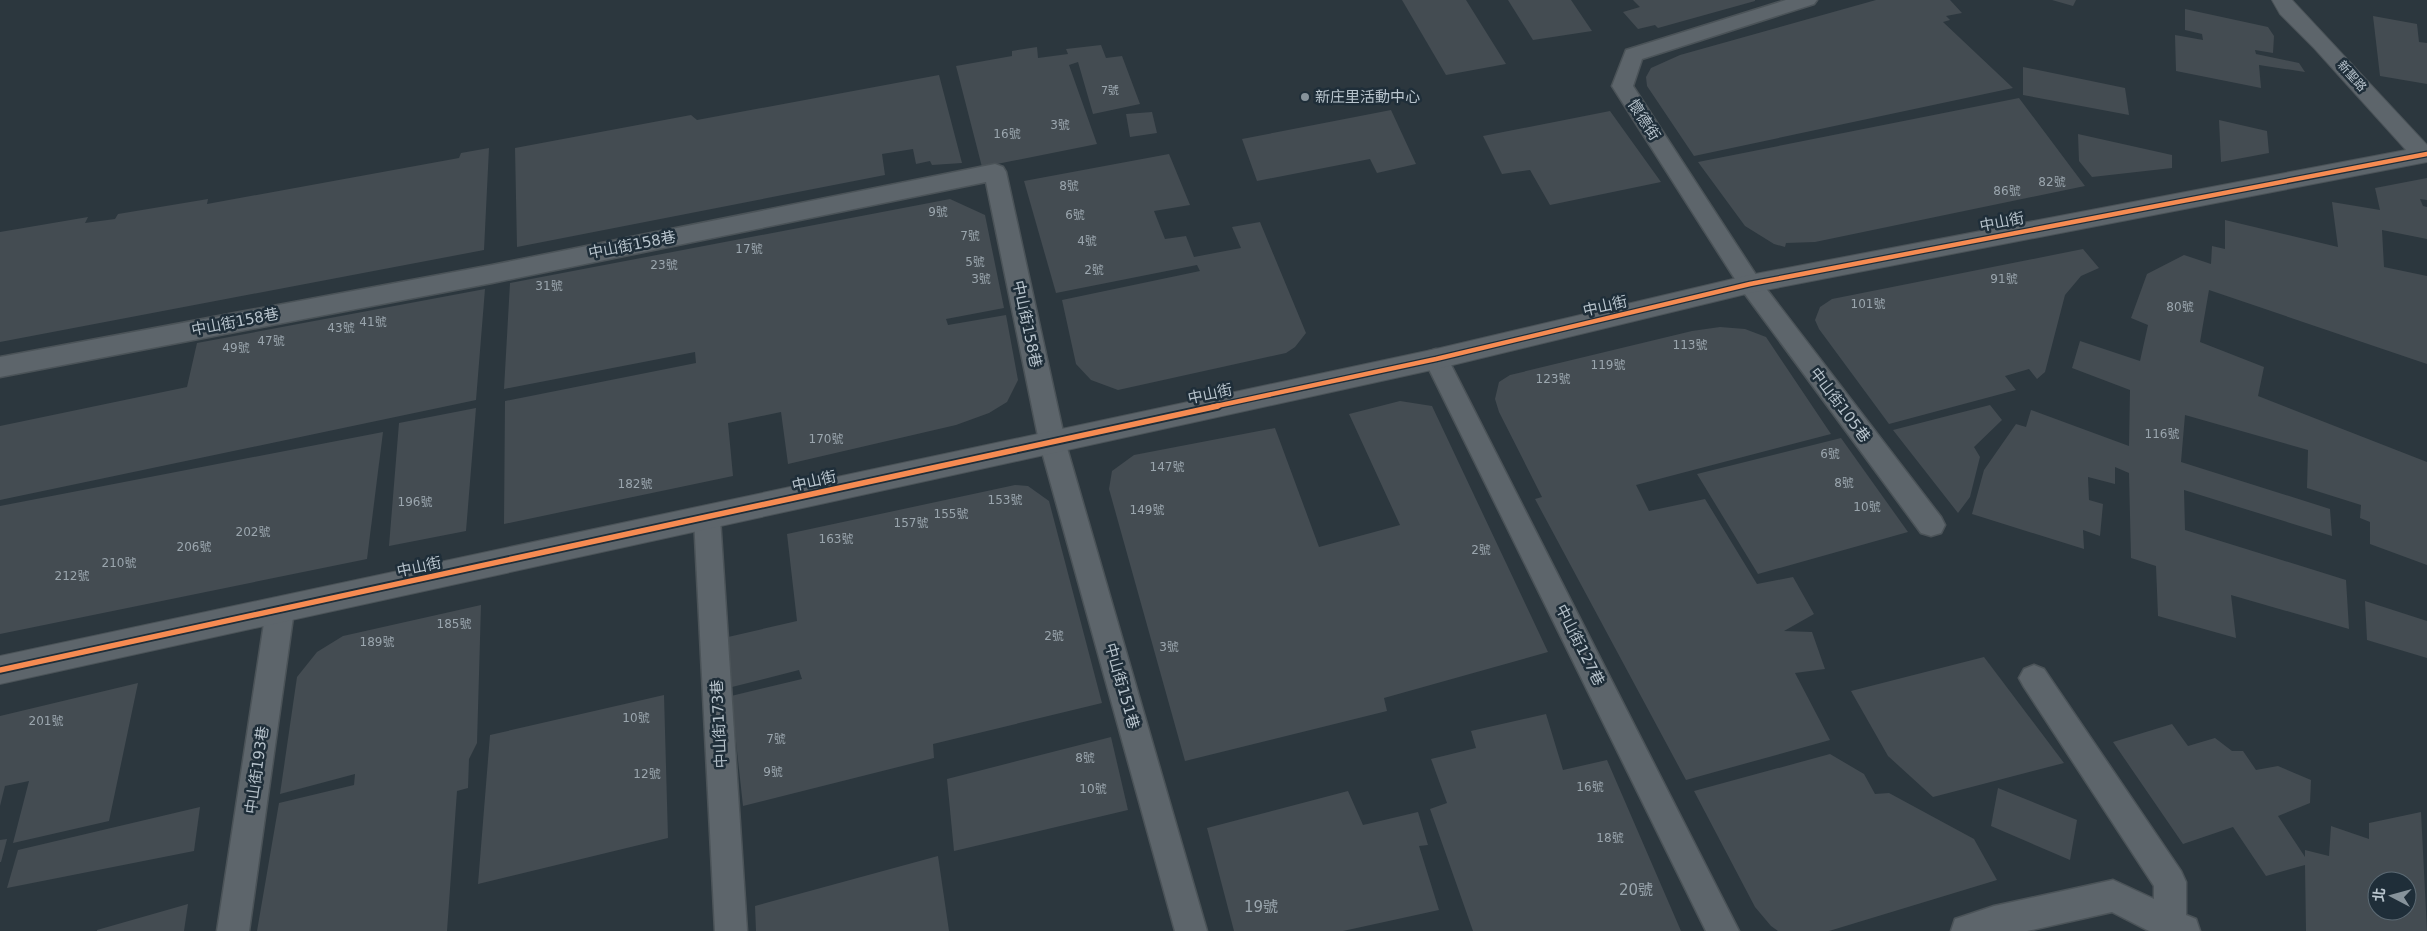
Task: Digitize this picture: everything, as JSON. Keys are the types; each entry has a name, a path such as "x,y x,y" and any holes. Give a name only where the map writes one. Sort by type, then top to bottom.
{"street":[{"name":"新聖路","path":"2282,0 2287,9 2322,43 2424,153"},
{"name":"中山街","path":"0,670 1436,359 1750,284 2424,153"}],"lane":[{"name":"懷德街","path":"1750,284 1622,86 1633,55 1806,0"},
{"name":"中山街158巷","path":"0,367 502,272 995,172 1052,441"},
{"name":"中山街105巷","path":"1750,284 1931,525"},
{"name":"中山街127巷","path":"1436,359 1723,931"},
{"name":"中山街151巷","path":"1052,441 1191,931"},
{"name":"中山街173巷","path":"707,518 731,931"},
{"name":"中山街193巷","path":"233,931 280,610"},
{"path":"2034,678 2170,882 2177,927"},
{"path":"1967,931 1994,922 2113,896 2177,927"}],"building":[{"path":"1402,0 1466,0 1506,64 1446,75"},
{"path":"1508,0 1571,0 1592,31 1533,40"},
{"path":"1633,0 1755,1 1658,28 1655,25 1638,29 1623,12 1640,7"},
{"path":"1876,0 1950,0 1962,13 1946,16 1950,20 1943,22 2013,88 1694,156 1647,86 1646,77 1651,68 1680,55"},
{"path":"2052,0 2076,0 2073,6"},
{"path":"2185,9 2268,27 2274,36 2273,53 2255,50 2256,54 2299,63 2305,72 2259,65 2261,88 2176,71 2175,35 2203,40 2202,34 2185,30"},
{"path":"2373,16 2417,24 2419,42 2427,43 2427,84 2380,76"},
{"path":"1101,45 1106,58 1122,56 1140,104 1093,114 1078,62 1069,65 1097,144 982,167 956,66 1012,56 1012,51 1037,47 1038,58 1068,54 1066,49"},
{"path":"2023,67 2125,88 2129,115 2023,95"},
{"path":"939,75 962,163 932,165 930,161 916,164 913,149 882,154 885,175 517,247 515,148 691,115 697,120"},
{"path":"2019,98 2085,186 1815,242 1786,243 1785,247 1774,244 1745,226 1698,162"},
{"path":"1391,110 1416,164 1377,173 1370,159 1257,181 1242,139"},
{"path":"1610,111 1661,182 1550,205 1530,170 1502,174 1483,136"},
{"path":"1152,112 1157,133 1130,137 1126,114"},
{"path":"2219,120 2267,131 2269,153 2221,162"},
{"path":"2078,134 2172,155 2172,168 2092,177 2079,161"},
{"path":"489,148 484,250 0,342 0,232 88,217 85,223 115,219 118,214 208,199 207,204 459,158 461,153"},
{"path":"1169,154 1190,205 1154,211 1165,239 1186,236 1194,257 1241,248 1232,227 1260,222 1306,333 1295,347 1286,353 1118,390 1091,380 1076,364 1062,300 1200,271 1197,265 1056,293 1024,181"},
{"path":"2427,178 2427,200 2420,199 2423,206 2427,207 2427,239 2382,230 2384,267 2427,276 2427,364 2209,290 2200,342 2264,367 2258,396 2427,462 2427,565 2370,544 2370,522 2360,518 2361,505 2307,488 2308,450 2185,415 2181,462 2330,509 2332,536 2184,490 2185,530 2346,580 2349,629 2231,595 2236,638 2158,616 2156,566 2131,558 2129,473 2115,467 2115,484 2088,477 2089,500 2103,504 2100,536 2083,530 2084,549 1972,514 1984,470 2016,424 2026,427 2031,410 2129,446 2130,390 2072,368 2080,341 2140,361 2148,325 2131,318 2147,274 2184,255 2211,264 2212,246 2225,249 2225,220 2338,247 2332,202 2380,210 2375,188"},
{"path":"950,199 985,215 1004,308 946,319 948,325 1006,315 1018,380 1007,402 989,413 956,425 788,464 781,412 728,423 733,476 504,524 505,401 696,363 695,352 504,389 510,283"},
{"path":"2083,249 2099,268 2081,276 2065,295 2045,372 2037,379 2029,369 2005,376 2016,390 1889,424 1819,329 1815,320 1820,307 1832,299"},
{"path":"485,289 476,400 0,500 0,426 187,387 197,343"},
{"path":"1720,327 1745,329 1766,337 1831,434 1636,485 1649,511 1705,499 1757,584 1793,577 1814,614 1784,631 1812,632 1825,669 1795,673 1830,740 1686,780 1535,499 1542,497 1499,412 1495,399 1499,382 1510,375 1692,331"},
{"path":"1400,401 1432,406 1548,652 1384,698 1387,711 1185,761 1109,489 1112,471 1134,455 1275,428 1319,547 1400,525 1349,414"},
{"path":"1990,405 2002,420 1974,447 1980,457 1970,497 1958,513 1893,430"},
{"path":"476,408 466,531 389,546 399,423"},
{"path":"383,432 367,559 0,634 0,506"},
{"path":"1841,438 1908,532 1758,574 1697,474"},
{"path":"1015,485 1028,486 1049,501 1102,703 933,744 934,758 743,806 731,696 802,679 799,670 732,687 728,637 797,621 787,534"},
{"path":"2365,601 2427,621 2427,658 2367,640"},
{"path":"481,605 477,743 469,759 468,788 457,791 447,931 257,931 279,803 354,785 355,774 280,794 297,677 317,652 343,636"},
{"path":"1984,657 2064,763 1933,797 1888,756 1851,691"},
{"path":"138,683 109,821 13,843 29,781 5,786 0,806 0,716"},
{"path":"664,695 668,838 478,884 490,735"},
{"path":"1546,714 1563,770 1607,760 1681,931 1473,931 1430,809 1447,803 1431,759 1476,748 1471,731"},
{"path":"2172,724 2188,746 2215,738 2232,751 2243,751 2256,770 2278,766 2311,780 2310,803 2278,816 2305,857 2305,850 2329,856 2331,826 2369,839 2369,823 2421,812 2427,931 2306,931 2305,865 2266,876 2233,827 2183,844 2113,742"},
{"path":"1111,737 1128,810 954,851 947,779"},
{"path":"1830,754 1864,774 1875,794 1889,793 1974,839 1997,880 1829,931 1778,931 1771,926 1755,907 1694,791"},
{"path":"1998,788 2077,820 2070,860 1991,826"},
{"path":"1348,791 1363,825 1418,812 1428,845 1419,846 1439,910 1343,931 1234,931 1207,828"},
{"path":"200,807 194,851 7,888 18,850"},
{"path":"7,839 1,862 0,862 0,840"},
{"path":"938,856 949,931 756,931 755,906"},
{"path":"188,904 184,931 97,931 97,930"}],"cycle path":[{"path":"0,670 1436,359 1750,284 2427,154"}],"place":[{"name":"新庄里活動中心","path":"1305,97"}]}
